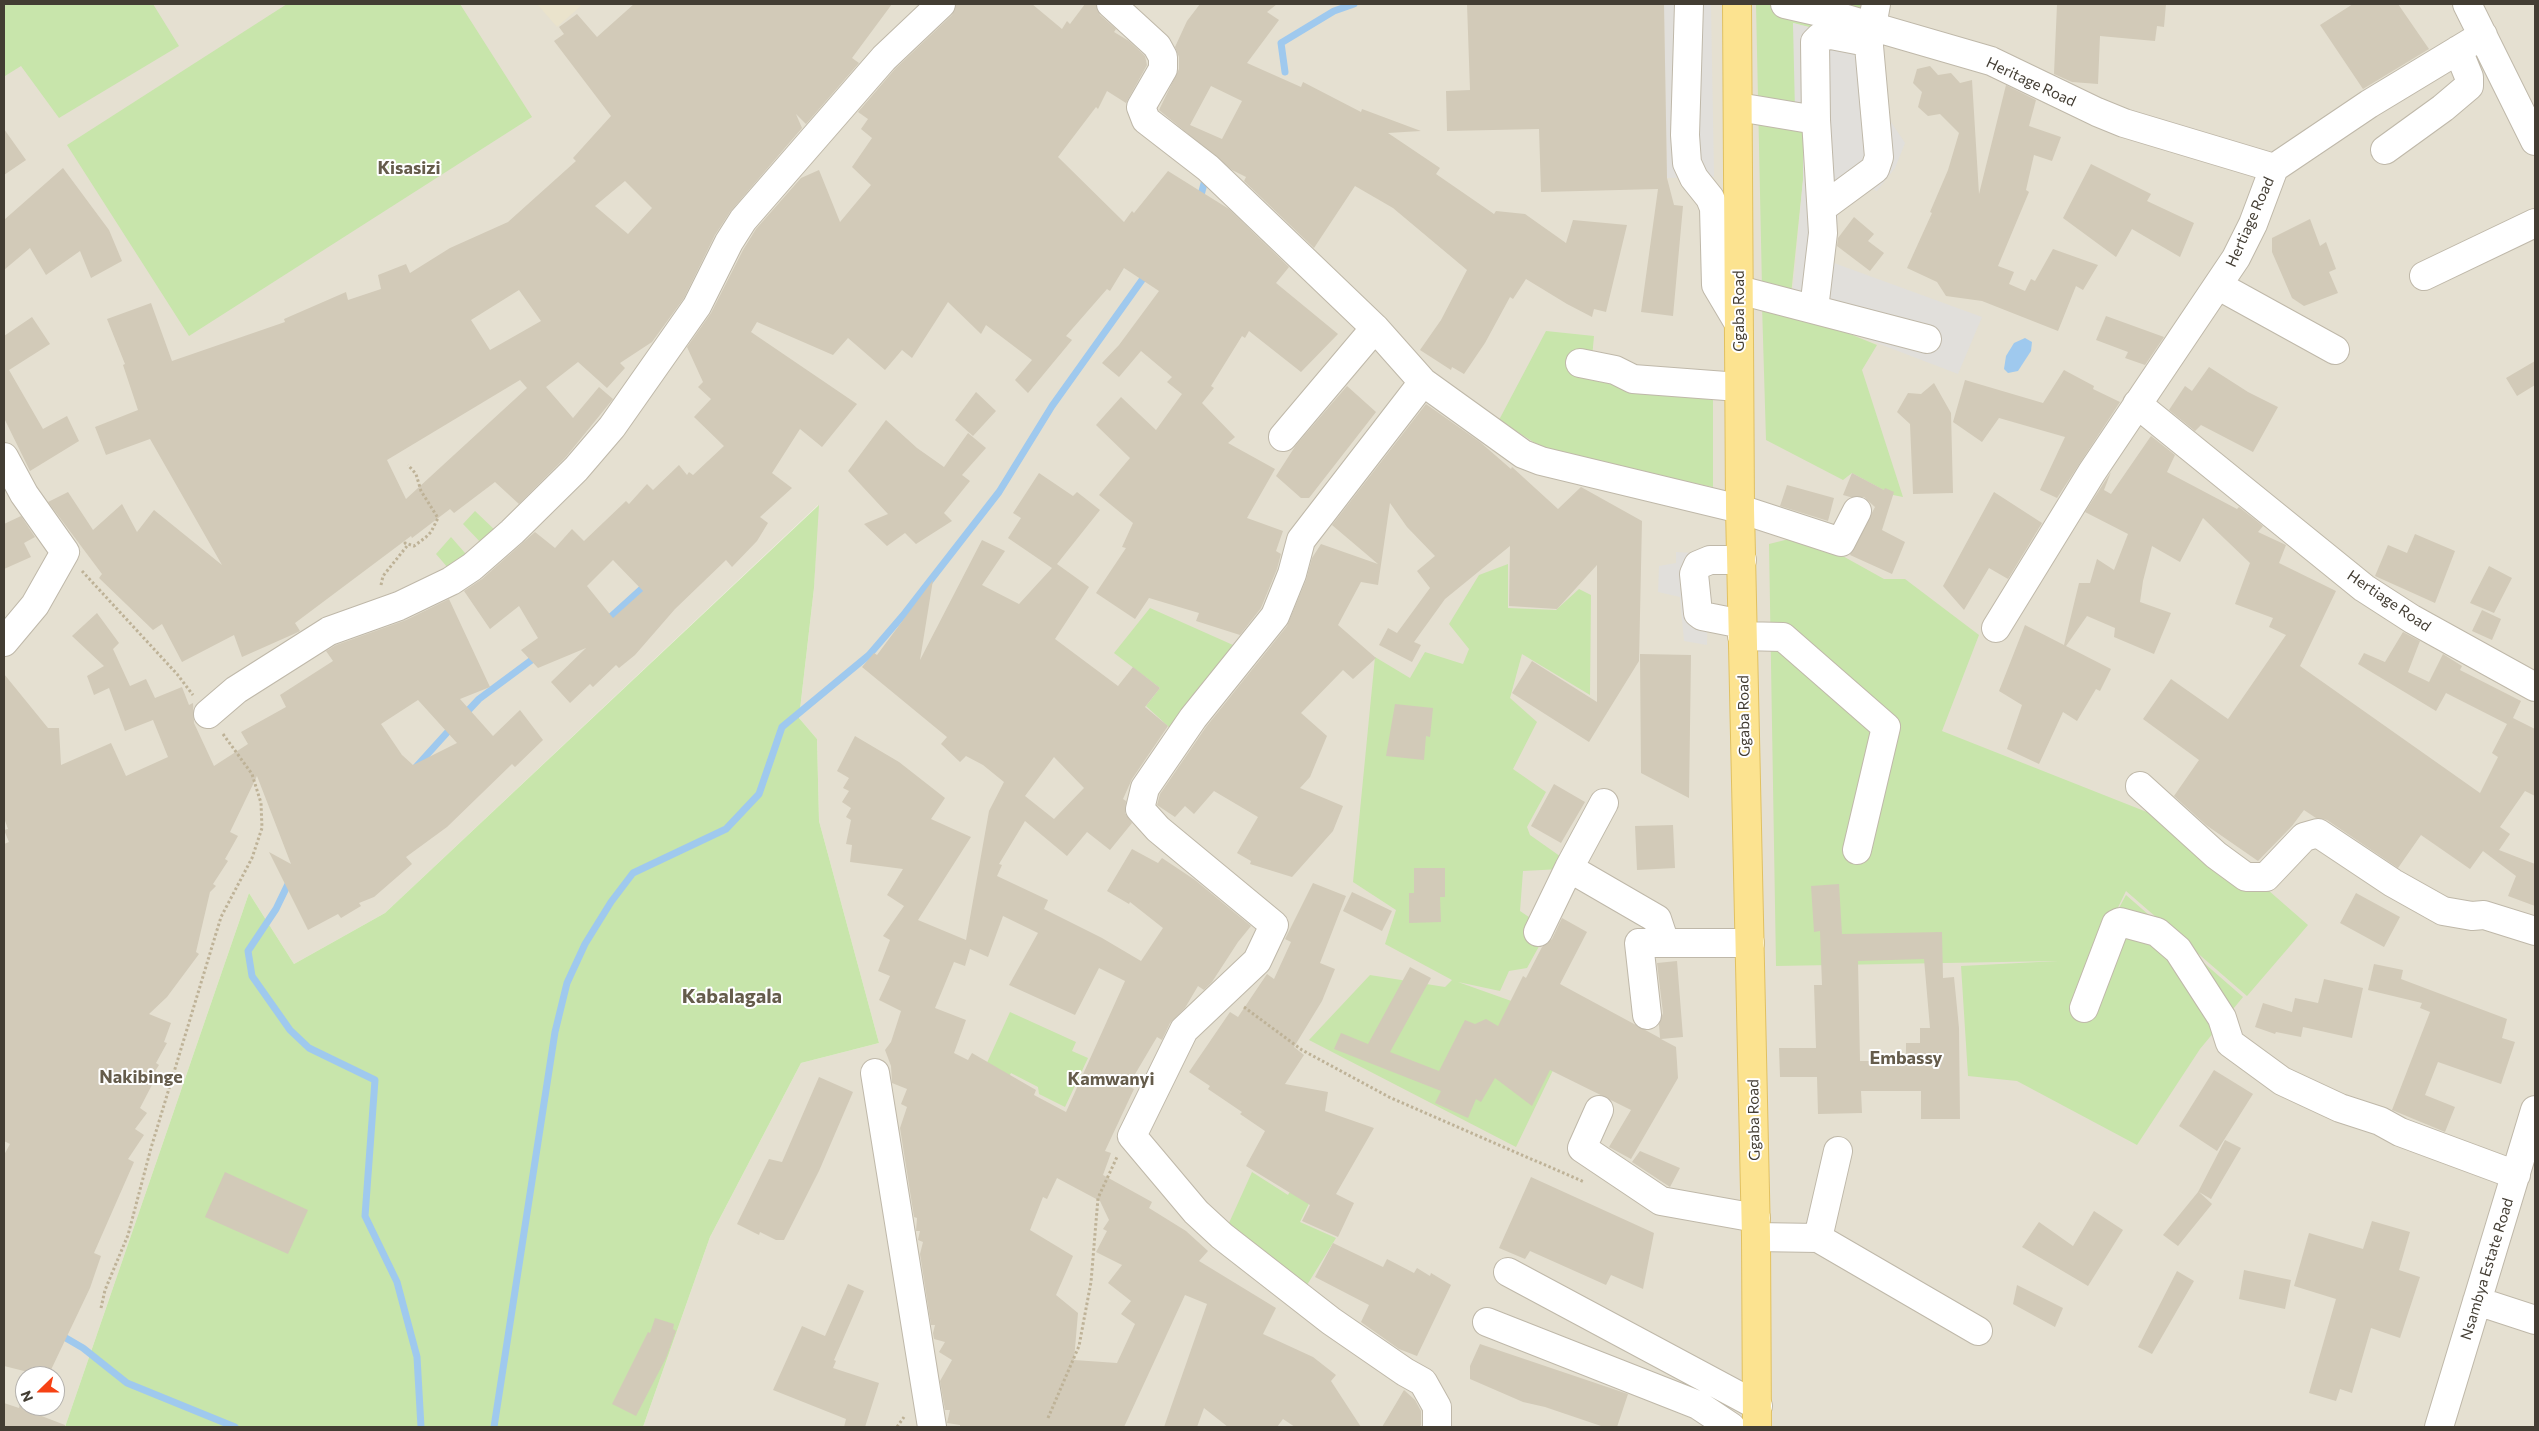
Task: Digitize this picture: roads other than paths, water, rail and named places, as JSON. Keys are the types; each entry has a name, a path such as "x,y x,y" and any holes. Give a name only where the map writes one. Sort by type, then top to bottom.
{"main road":[{"name":"Ggaba Road","path":"1738,4 1740,509 1756,1228 1757,1417"}],"street":[{"path":"208,714 236,690 329,631 382,611 450,581 472,567 512,532 576,469 612,427 697,306 729,242 743,220 884,58 941,4"},
{"path":"1111,4 1157,46 1163,57 1163,69 1141,107 1140,111 1146,120 1208,168 1375,328 1423,382 1523,454 1542,461 1740,509 1841,542 1857,511"},
{"path":"1689,4 1685,135 1687,163 1694,178 1710,198 1714,208 1716,285 1738,322"},
{"name":"Heritage Road","path":"1785,4 1874,15 1991,61 2124,123 2274,168"},
{"path":"2467,4 2535,141"},
{"path":"1814,309 1823,233 1816,120 1815,42 1820,37 1831,35 1862,41 1868,46 1880,157 1874,169 1822,208"},
{"name":"Hertiage Road","path":"1996,628 2092,472 2219,286 2236,258 2253,224 2274,168 2370,104 2482,35"},
{"path":"2385,150 2443,108 2469,86 2469,77 2458,50"},
{"path":"1738,107 1816,120"},
{"path":"2424,276 2535,223"},
{"path":"2219,286 2335,350"},
{"path":"1739,290 1927,339"},
{"path":"1283,437 1375,328"},
{"path":"1580,363 1615,370 1634,379 1739,387"},
{"path":"1423,382 1301,540 1292,574 1275,616 1193,718 1145,788 1140,809 1158,829 1274,925 1257,961 1184,1030 1132,1136 1196,1212 1222,1236 1331,1321 1405,1372 1423,1382 1437,1407 1437,1427"},
{"name":"Hertiage Road","path":"2137,404 2364,588 2412,619 2535,688"},
{"path":"4,457 24,494 65,552 35,605 4,642"},
{"path":"1742,560 1710,560 1698,565 1694,574 1698,613 1742,630 1783,637 1886,727 1857,850"},
{"path":"2140,786 2216,855 2246,877 2266,878 2304,837 2318,833 2394,883 2444,911 2472,916 2484,915 2535,931"},
{"path":"1538,932 1569,868 1604,803"},
{"path":"1569,868 1657,919 1665,943"},
{"path":"2084,1008 2116,924 2120,922 2157,932 2178,950 2222,1018 2230,1043 2282,1081 2340,1108 2380,1121 2400,1132 2516,1175"},
{"path":"1647,1015 1639,943 1750,944"},
{"path":"875,1073 932,1427"},
{"path":"1600,1110 1582,1148 1661,1201 1756,1228 1818,1238 1978,1331"},
{"name":"Nsambya Estate Road","path":"2439,1427 2535,1110"},
{"path":"1818,1238 1838,1151"},
{"path":"1508,1272 1757,1417"},
{"path":"2477,1301 2535,1320"},
{"path":"1487,1322 1698,1404 1730,1427"}],"water":[{"path":"2025,338 2032,342 2031,351 2018,371 2008,373 2004,369 2006,356 2014,343"}],"waterway":[{"path":"1285,72 1281,43 1334,11 1354,4"},
{"path":"1200,199 1206,176"},
{"path":"494,1427 555,1032 567,983 585,944 611,902 633,873 726,829 759,794 782,727 869,655 905,613 999,492 1052,406 1147,273"},
{"path":"606,621 648,583"},
{"path":"464,715 479,699 537,656"},
{"path":"415,768 453,726"},
{"path":"290,880 276,909 248,951 252,976 290,1030 309,1048 375,1080 365,1216 397,1282 417,1357 421,1427"},
{"path":"59,1334 83,1348 127,1383 235,1427"}],"district":[{"name":"Kisasizi","path":"409,168"},
{"name":"Kabalagala","path":"732,996"},
{"name":"Embassy","path":"1906,1058"},
{"name":"Nakibinge","path":"141,1077"},
{"name":"Kamwanyi","path":"1111,1079"}]}
